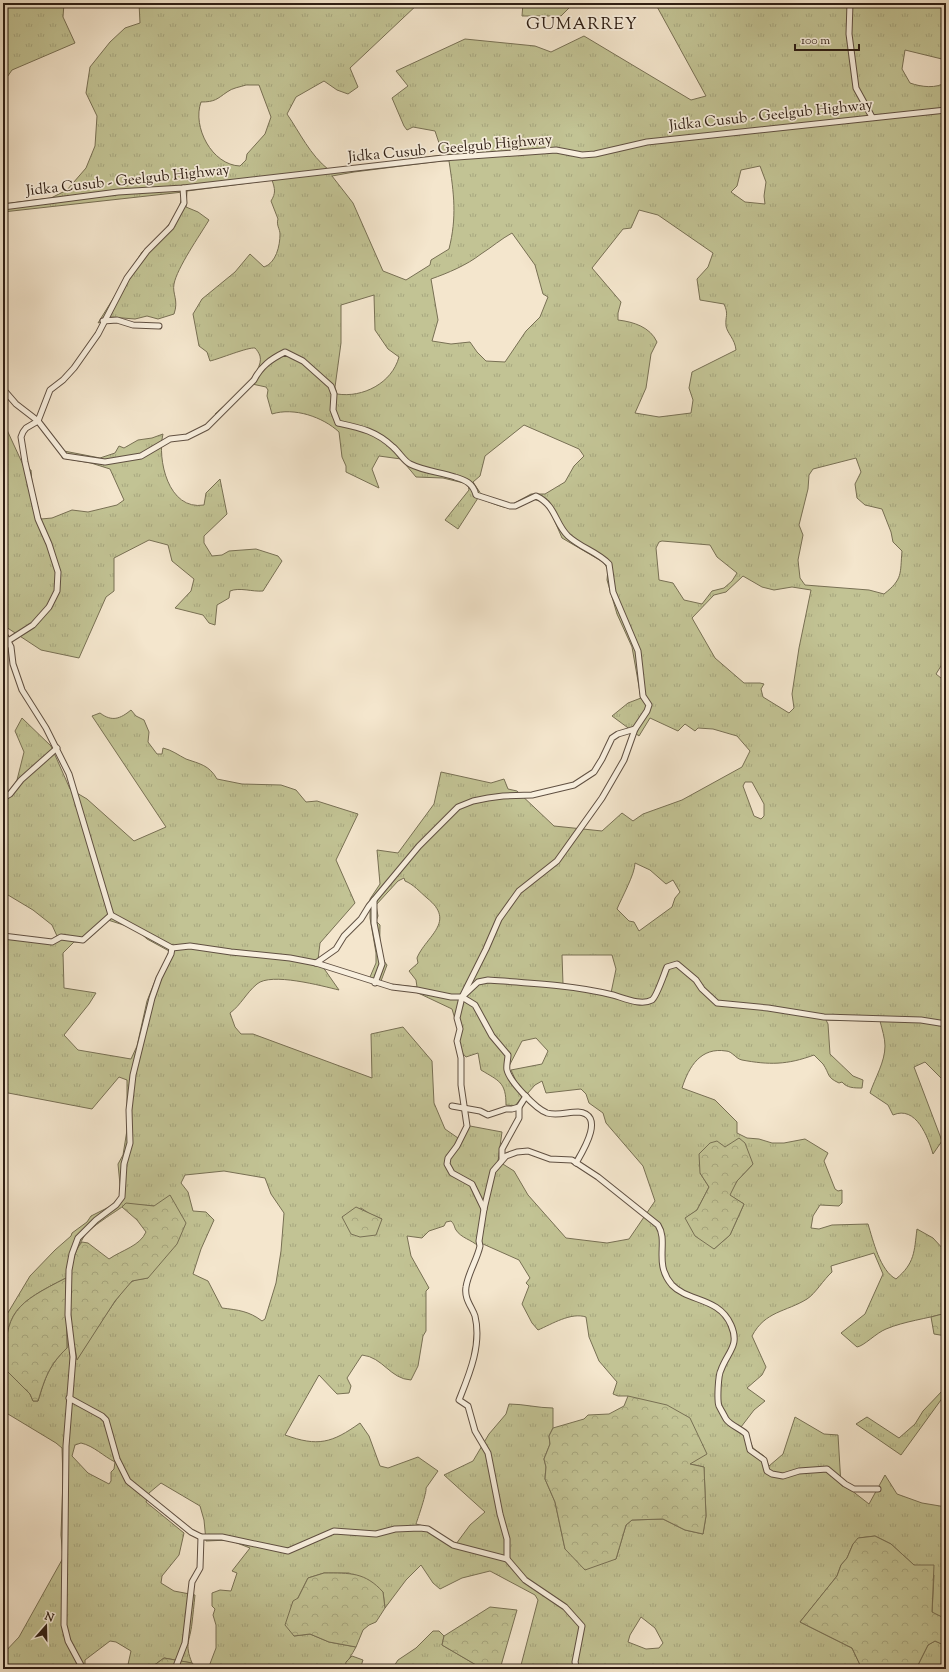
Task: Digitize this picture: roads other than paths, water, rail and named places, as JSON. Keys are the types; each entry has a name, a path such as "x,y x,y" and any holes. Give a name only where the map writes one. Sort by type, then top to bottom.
{"street":[{"path":"850,3 849,34 856,88 872,117"},
{"name":"Jidka Cusub - Geelgub Highway","path":"3,207 118,192 183,188 443,158 556,150 582,155 595,154 647,142 946,110"},
{"path":"8,641 33,625 49,607 58,591 58,572 49,544 38,519 21,438 26,428 38,422 50,390 63,380 74,368 98,334 103,321 127,278 147,251 171,227 180,213 185,198 183,188"},
{"path":"103,321 117,320 133,325 159,326"},
{"path":"3,389 16,404 38,422 65,456 99,462 140,456 170,439 186,437 207,427 254,380 258,372 270,360 285,352 303,361 331,386 334,394 333,410 338,423 376,433 394,447 408,463 424,470 441,472 468,481 475,490 476,495 510,506 515,506 536,496 541,498 556,515 567,535 585,549 605,560 611,569 613,592 623,618 637,646 643,696 649,705 635,729 624,760 605,794 557,861 519,892 499,919 462,997 457,1018 460,1029 457,1041 461,1058 461,1085 467,1126 457,1146 448,1158 447,1164 452,1173 472,1184 484,1209"},
{"path":"3,632 8,641 22,690 46,728 69,774 111,914 172,948 190,946 290,958 316,963 375,982 446,997 462,997 475,1005 492,1036 508,1055 508,1070 526,1096 545,1112 561,1114 577,1112 585,1113 588,1116 592,1127 590,1137 576,1163"},
{"path":"316,963 336,949 344,936 361,919 374,900 419,846 458,807 480,800 503,796 532,795 574,785 594,772 612,738 618,734 635,729"},
{"path":"3,798 10,794 21,780 56,748"},
{"path":"374,900 374,923 382,964 375,982"},
{"path":"3,936 52,942 61,937 83,940 111,914"},
{"path":"83,1669 68,1641 64,1625 69,1398 73,1357 68,1315 69,1270 72,1254 78,1238 96,1220 116,1206 122,1197 124,1164 130,1143 129,1110 132,1075 152,998 159,978 171,954 172,948"},
{"path":"462,997 478,982 488,980 565,987 647,1002 654,998 667,967 677,964 696,980 702,989 717,1003 768,1008 824,1017 893,1018 946,1024"},
{"path":"502,1159 502,1149 519,1118 519,1107 526,1096"},
{"path":"452,1106 488,1115 506,1109 512,1110 519,1107"},
{"path":"507,1559 507,1539 500,1514 488,1453 475,1431 468,1406 459,1400 474,1362 476,1326 474,1316 468,1304 466,1289 480,1246 479,1241 484,1209 493,1171 502,1159 517,1152 528,1151 550,1159 561,1158 576,1163 598,1177 658,1225 663,1232 661,1266 672,1285 713,1305 729,1321 735,1342 734,1348 727,1356 720,1372 718,1405 727,1421 742,1429 746,1434 750,1450 764,1460 767,1471 772,1474 782,1476 799,1471 827,1469 854,1490 878,1489"},
{"path":"69,1398 102,1416 107,1426 117,1458 128,1481 191,1532 201,1537 222,1537 288,1551 334,1532 376,1534 395,1529 420,1528 428,1530 453,1545 507,1559 524,1580 566,1607 582,1626 575,1662 578,1669"},
{"path":"175,1669 185,1643 192,1582 200,1568 201,1537"}],"district":[{"name":"GUMARREY","path":"582,25"}]}
